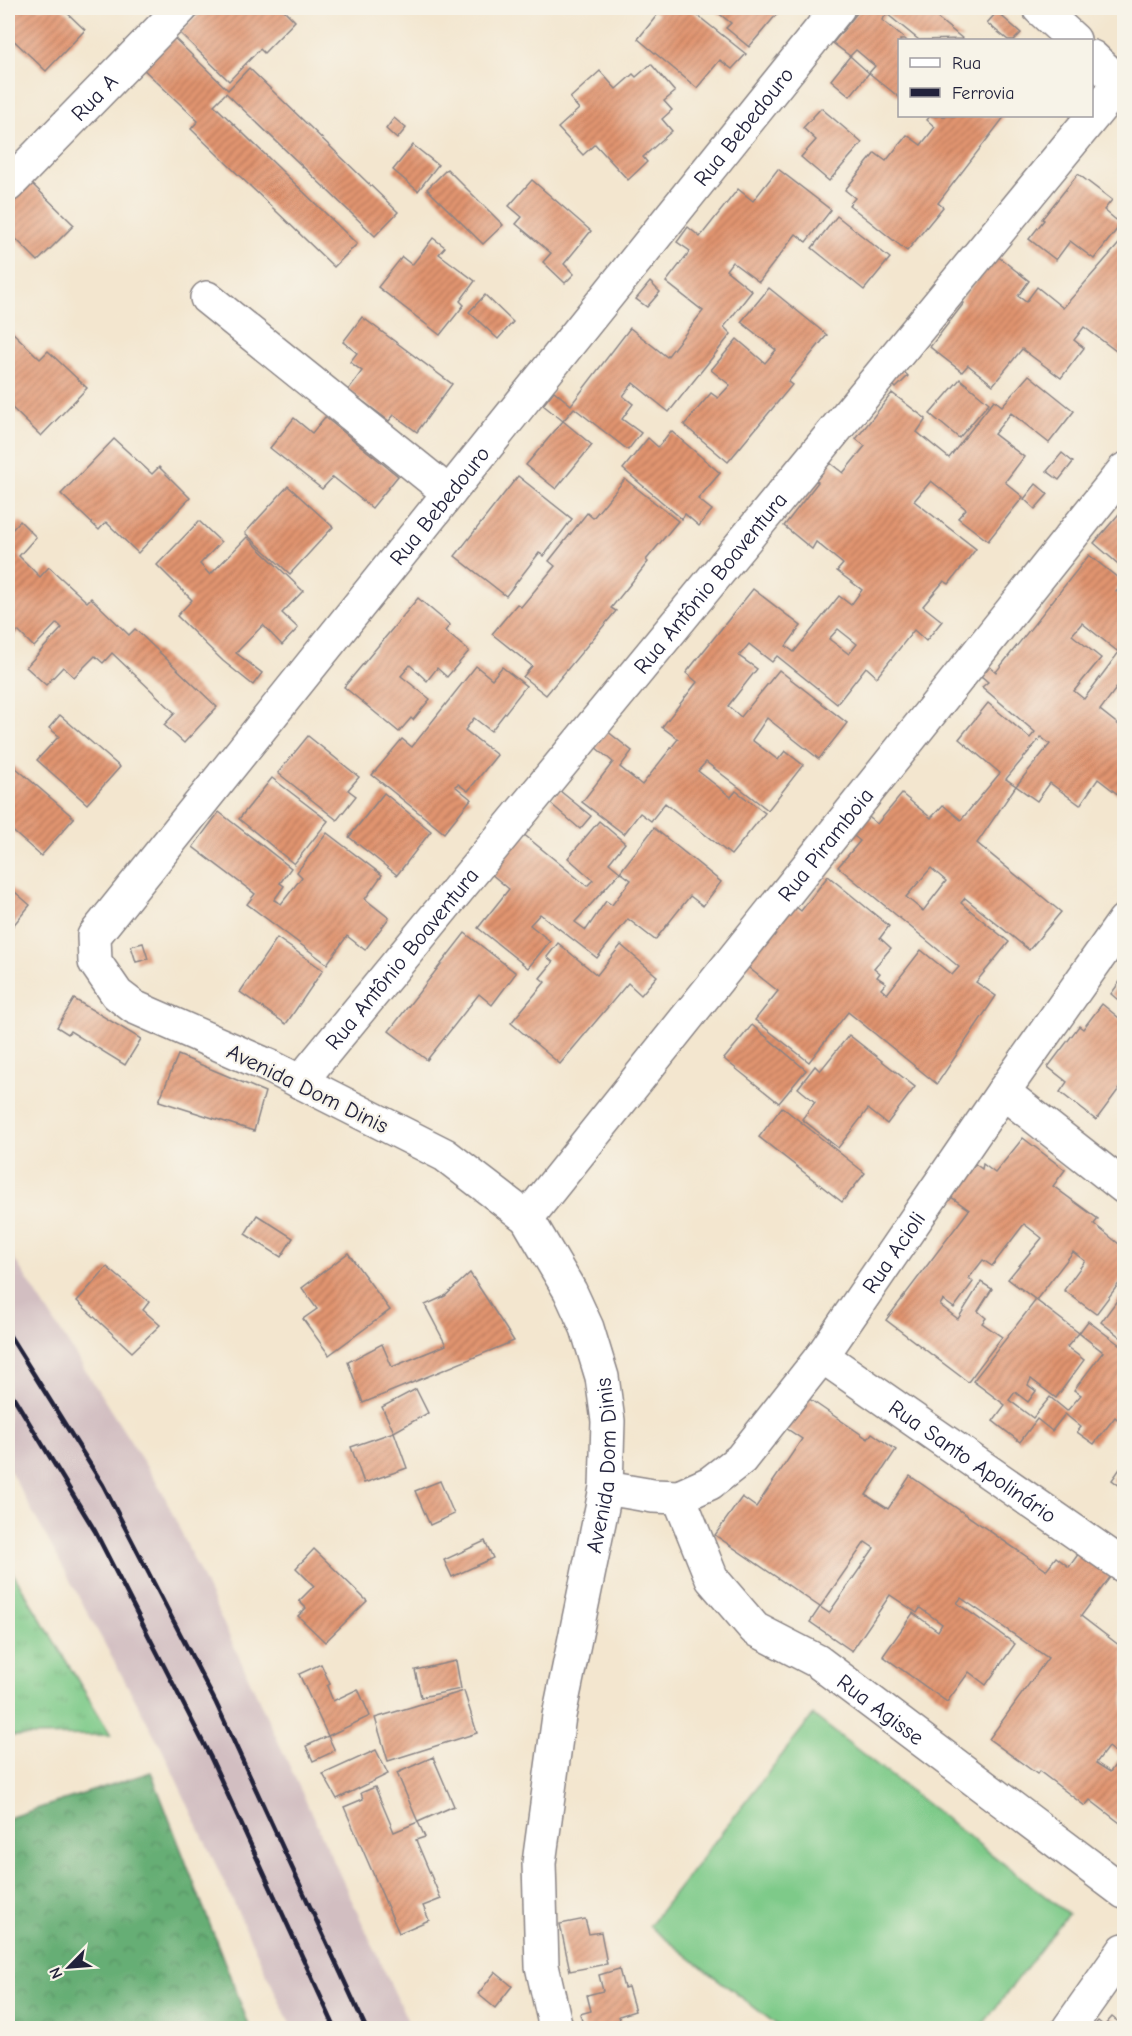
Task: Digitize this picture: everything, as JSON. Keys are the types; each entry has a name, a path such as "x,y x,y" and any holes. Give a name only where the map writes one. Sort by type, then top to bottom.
{"street":[{"name":"Rua A","path":"8,185 181,8"},
{"name":"Rua Bebedouro","path":"134,1007 117,994 95,962 94,936 838,8"},
{"path":"1039,8 1073,39"},
{"path":"1093,58 1122,85"},
{"name":"Rua Antônio Boaventura","path":"300,1082 1122,85"},
{"path":"207,298 449,493"},
{"name":"Rua Piramboia","path":"527,1218 1125,470"},
{"name":"Rua Acioli","path":"606,1488 653,1496 679,1497 710,1483 741,1459 822,1356 1125,921"},
{"name":"Avenida Dom Dinis","path":"134,1007 271,1066 445,1155 527,1218 570,1291 588,1328 602,1377 608,1422 606,1488 560,1716 539,1863 542,1966 556,2028"},
{"path":"1004,1092 1125,1187"},
{"name":"Rua Santo Apolinário","path":"822,1356 1125,1566"},
{"name":"Rua Agisse","path":"679,1497 712,1579 755,1629 817,1661 1125,1892"},
{"path":"1069,2028 1125,1950"}],"shaded area":[{"path":"8,1249 162,1491 411,2028 292,2028 161,1747 8,1467"}],"green space":[{"path":"8,1565 111,1735 8,1736"},
{"path":"813,1715 1068,1914 980,2028 781,2028 649,1926"},
{"path":"151,1772 250,2028 8,2028 8,1818"}],"building":[{"path":"17,8 62,8 85,30 46,71 8,35 8,17"},
{"path":"205,8 282,8 295,21 264,53 260,49 229,81 180,33"},
{"path":"650,8 688,8 746,54 732,69 720,60 697,88 638,39 658,14"},
{"path":"721,8 782,8 749,47 726,28 731,23 717,12"},
{"path":"861,8 879,8 883,11 886,8 925,8 963,39 918,39 887,14 882,20 905,39 898,39 898,96 869,73 875,66 856,50 850,56 833,43"},
{"path":"1110,8 1124,8 1124,19"},
{"path":"997,12 1021,33 1015,39 1007,39 987,23"},
{"path":"168,32 228,90 249,68 398,212 375,236 226,93 214,105 357,244 334,267 191,129 198,121 138,64"},
{"path":"850,56 869,73 850,96 831,80"},
{"path":"651,64 675,92 664,101 672,110 662,119 672,131 643,157 647,162 628,180 595,144 583,155 558,128 579,109 570,98 600,71 616,89 633,74 636,77"},
{"path":"821,108 862,143 829,181 801,157 816,140 803,128"},
{"path":"929,117 1004,117 938,203 943,207 907,251 849,205 855,198 845,190 875,153 886,161 907,135 921,145 935,127 927,120"},
{"path":"394,118 406,128 397,139 386,129"},
{"path":"413,145 438,165 418,191 393,170"},
{"path":"447,169 503,225 483,244 427,189"},
{"path":"778,169 831,210 806,242 796,234 759,282 732,262 726,270 752,291 724,327 731,334 669,412 633,383 623,396 633,404 622,419 641,433 628,450 574,408 563,421 543,405 554,391 571,405 630,328 667,357 703,311 666,282 690,251 677,242 688,227 700,237 738,189 753,201"},
{"path":"1078,174 1112,200 1104,210 1121,224 1094,259 1070,241 1056,260 1029,239"},
{"path":"24,176 74,225 38,261 8,231 8,193"},
{"path":"532,180 591,231 564,264 574,274 565,283 543,262 551,253 516,224 522,217 509,206"},
{"path":"837,216 890,258 864,290 812,248"},
{"path":"433,238 445,247 439,254 475,281 460,301 464,305 440,335 378,287 402,257 412,265"},
{"path":"1124,238 1124,357 1084,327 1074,340 1084,348 1061,378 1022,349 993,385 968,365 962,372 930,347 964,303 961,300 996,255 1029,281 1018,296 1026,302 1037,287 1063,308"},
{"path":"650,282 660,292 647,307 636,299"},
{"path":"769,288 827,335 788,382 792,385 728,462 684,425 711,393 718,398 730,385 711,370 737,339 765,363 776,350 741,322"},
{"path":"485,295 513,322 498,339 469,312"},
{"path":"362,317 452,384 417,432 394,415 389,421 348,390 362,371 350,362 357,353 343,342"},
{"path":"8,328 40,359 48,351 87,388 41,436 8,404"},
{"path":"901,369 908,376 896,388 889,381"},
{"path":"1029,375 1074,411 1049,443 1011,413 994,434 1024,457 1005,482 1023,497 988,541 958,518 966,509 931,481 914,501 976,549 949,584 944,581 923,606 942,621 926,641 914,630 877,677 866,667 837,704 777,656 772,662 749,644 739,656 757,669 728,706 741,717 779,670 847,723 819,759 767,718 752,740 778,760 785,751 803,765 768,810 706,762 698,771 731,797 736,791 765,813 731,855 665,803 651,821 640,813 624,834 582,802 613,762 595,747 607,731 632,751 620,767 642,785 678,739 662,727 697,682 686,673 753,589 801,626 786,646 794,652 839,596 851,605 862,590 837,571 843,564 816,542 812,549 784,526 818,482 810,478 825,459 843,473 865,446 856,439 892,393 926,419 917,432 949,458 994,400 1002,406","holes":["838,629 857,644 849,654 829,639"]},
{"path":"960,379 989,403 959,438 930,414"},
{"path":"325,417 398,476 372,508 333,477 322,489 270,448 294,418 312,433"},
{"path":"563,421 592,445 556,489 526,465"},
{"path":"671,431 720,473 698,499 712,510 699,526 685,514 682,519 623,469 648,438 658,447"},
{"path":"114,439 152,474 159,467 190,498 138,553 106,522 99,530 61,494"},
{"path":"1062,453 1073,462 1059,480 1047,471"},
{"path":"518,476 572,519 544,556 539,553 506,596 455,556"},
{"path":"625,479 678,521 611,608 616,611 546,695 523,677 532,666 492,634 517,604 521,607 555,566 549,561 587,513 593,518"},
{"path":"1036,484 1048,494 1035,509 1024,499"},
{"path":"288,486 333,527 290,574 245,533"},
{"path":"1124,508 1124,569 1094,543"},
{"path":"20,521 36,537 19,556 40,577 49,567 87,602 91,598 129,635 135,629 217,707 184,743 164,725 175,713 112,653 103,663 95,656 74,677 63,667 46,685 26,667 62,628 57,623 34,647 18,631 8,643 8,534"},
{"path":"199,521 221,542 200,564 210,575 247,537 303,591 282,613 298,628 282,645 263,625 236,653 262,673 253,685 223,661 177,616 192,600 157,565"},
{"path":"1089,555 1123,582 1116,591 1124,598 1124,642 1117,651 1082,623 1072,635 1101,658 1074,691 1084,699 1119,652 1124,656 1124,678 1100,710 1124,729 1124,799 1098,779 1080,805 1050,783 1037,801 1016,786 977,843 1061,912 1029,950 965,898 961,903 1009,942 976,982 996,996 937,1084 848,1012 809,1062 755,1020 778,991 740,961 788,900 801,911 828,876 889,926 880,938 891,948 874,968 880,973 877,977 886,983 881,989 887,994 921,950 952,975 959,967 838,867 860,841 848,831 863,812 877,824 902,794 931,818 943,805 961,820 1000,773 959,739 988,703 1030,738 1035,732 982,687 988,682 973,669 981,659 996,672","holes":["1041,737 1050,744 1016,786 1006,779","931,868 946,881 923,911 906,897"]},
{"path":"418,598 450,625 445,631 469,651 447,677 437,668 427,681 410,665 401,676 430,699 413,720 411,718 399,732 344,687"},
{"path":"476,666 492,679 502,667 526,686 491,731 474,718 465,730 497,755 468,791 458,784 455,786 471,799 444,833 372,775 402,739 412,747"},
{"path":"60,715 120,767 87,804 37,760 59,736 49,728"},
{"path":"308,736 359,777 348,790 356,796 337,820 278,773"},
{"path":"8,761 74,818 41,856 8,827"},
{"path":"272,778 328,821 294,864 239,819"},
{"path":"560,791 591,816 580,829 550,803"},
{"path":"384,793 431,831 397,875 349,837"},
{"path":"219,812 291,868 280,883 284,886 274,900 281,904 302,877 297,872 327,833 382,875 365,899 389,918 365,950 347,936 327,964 247,904 255,894 193,847"},
{"path":"599,821 625,843 609,863 620,872 654,828 721,882 703,906 690,896 655,940 628,919 597,958 540,914 530,925 550,941 528,968 478,928 509,889 490,873 522,833 587,886 593,880 568,858","holes":["620,872 631,880 612,905 606,901 586,930 575,922"]},
{"path":"8,886 30,905 12,927 8,923"},
{"path":"465,933 516,973 492,1005 479,994 427,1060 389,1031"},
{"path":"277,938 323,970 286,1024 240,992"},
{"path":"143,943 148,959 136,962 131,946"},
{"path":"558,943 597,975 621,945 657,976 641,995 628,983 560,1064 511,1023 545,982 540,978 553,962 547,957"},
{"path":"1124,976 1124,1005 1111,994"},
{"path":"74,999 141,1039 125,1065 70,1031 68,1034 57,1027"},
{"path":"1102,1004 1124,1022 1124,1082 1096,1120 1060,1092 1067,1082 1048,1067 1079,1026 1083,1029"},
{"path":"752,1025 806,1070 779,1103 724,1059"},
{"path":"849,1035 915,1087 887,1124 868,1109 838,1148 802,1119 815,1102 798,1088 815,1066 820,1071"},
{"path":"178,1055 265,1092 254,1131 159,1101"},
{"path":"782,1107 865,1173 842,1202 759,1137"},
{"path":"1023,1138 1065,1170 1053,1186 1098,1219 1094,1224 1124,1248 1124,1277 1096,1314 1064,1290 1085,1261 1073,1252 1036,1300 1008,1279 1042,1238 1024,1224 992,1266 983,1260 969,1278 973,1282 954,1308 943,1300 940,1305 958,1319 981,1282 992,1289 978,1311 986,1318 982,1323 1002,1337 968,1382 886,1320 969,1210 950,1196 975,1164 982,1169 983,1164 995,1173"},
{"path":"257,1215 293,1238 281,1257 245,1234"},
{"path":"348,1253 390,1310 329,1355 303,1319 317,1309 302,1288"},
{"path":"107,1267 149,1302 143,1310 160,1325 132,1352 77,1301"},
{"path":"470,1273 514,1341 363,1403 348,1362 382,1344 392,1367 446,1345 425,1305 445,1296"},
{"path":"1124,1291 1124,1340 1101,1322"},
{"path":"1036,1300 1079,1333 1088,1321 1124,1348 1124,1425 1115,1417 1094,1444 1077,1432 1081,1427 1065,1414 1052,1431 1037,1419 1020,1442 993,1421 1005,1405 973,1381","holes":["1079,1333 1103,1352 1074,1390 1081,1395 1067,1411 1050,1397 1033,1418 1009,1400 1015,1392 1028,1402 1036,1391 1028,1385 1031,1379 1056,1398 1084,1360 1067,1347"]},
{"path":"416,1389 428,1413 394,1432 382,1407"},
{"path":"799,1392 868,1439 872,1433 896,1450 866,1495 888,1509 910,1476 1046,1570 1056,1557 1069,1567 1079,1553 1111,1576 1081,1616 1124,1649 1124,1826 1090,1800 1085,1806 1039,1771 1037,1774 989,1739 1048,1658 961,1598 957,1603 1015,1644 986,1685 969,1672 947,1702 883,1656 913,1613 938,1631 942,1624 920,1608 917,1613 890,1595 852,1651 810,1622 820,1607 715,1535 742,1497 756,1507 802,1439 777,1422","holes":["865,1542 874,1548 829,1613 820,1607","1108,1747 1121,1757 1110,1772 1096,1763"]},
{"path":"394,1432 407,1468 364,1483 351,1447"},
{"path":"1124,1463 1124,1489 1112,1480"},
{"path":"440,1481 454,1514 430,1525 415,1491"},
{"path":"485,1541 493,1558 452,1577 444,1560"},
{"path":"314,1549 367,1601 325,1642 298,1616 306,1608 299,1601 314,1586 296,1568"},
{"path":"456,1661 461,1689 421,1697 415,1670"},
{"path":"321,1664 330,1684 327,1686 333,1701 358,1689 370,1716 328,1736 299,1674"},
{"path":"464,1691 477,1733 388,1761 375,1718"},
{"path":"328,1736 335,1751 313,1761 306,1746"},
{"path":"376,1750 388,1774 337,1799 323,1774"},
{"path":"433,1757 454,1806 418,1822 397,1773"},
{"path":"375,1787 394,1832 418,1822 425,1837 416,1840 441,1899 423,1906 429,1920 399,1933 344,1807 363,1799 361,1793"},
{"path":"585,1919 589,1934 601,1932 607,1964 570,1971 560,1924"},
{"path":"619,1969 624,1988 628,1987 635,2011 619,2016 621,2025 609,2028 584,2028 580,2014 591,2011 587,1995 603,1991 599,1975"},
{"path":"495,1972 512,1986 495,2008 478,1994"},
{"path":"1112,2017 1124,2028 1092,2028 1098,2021 1104,2026"}],"railway":[{"path":"8,1333 103,1485 216,1703 366,2028"},
{"path":"8,1388 95,1531 210,1756 335,2028"}]}
